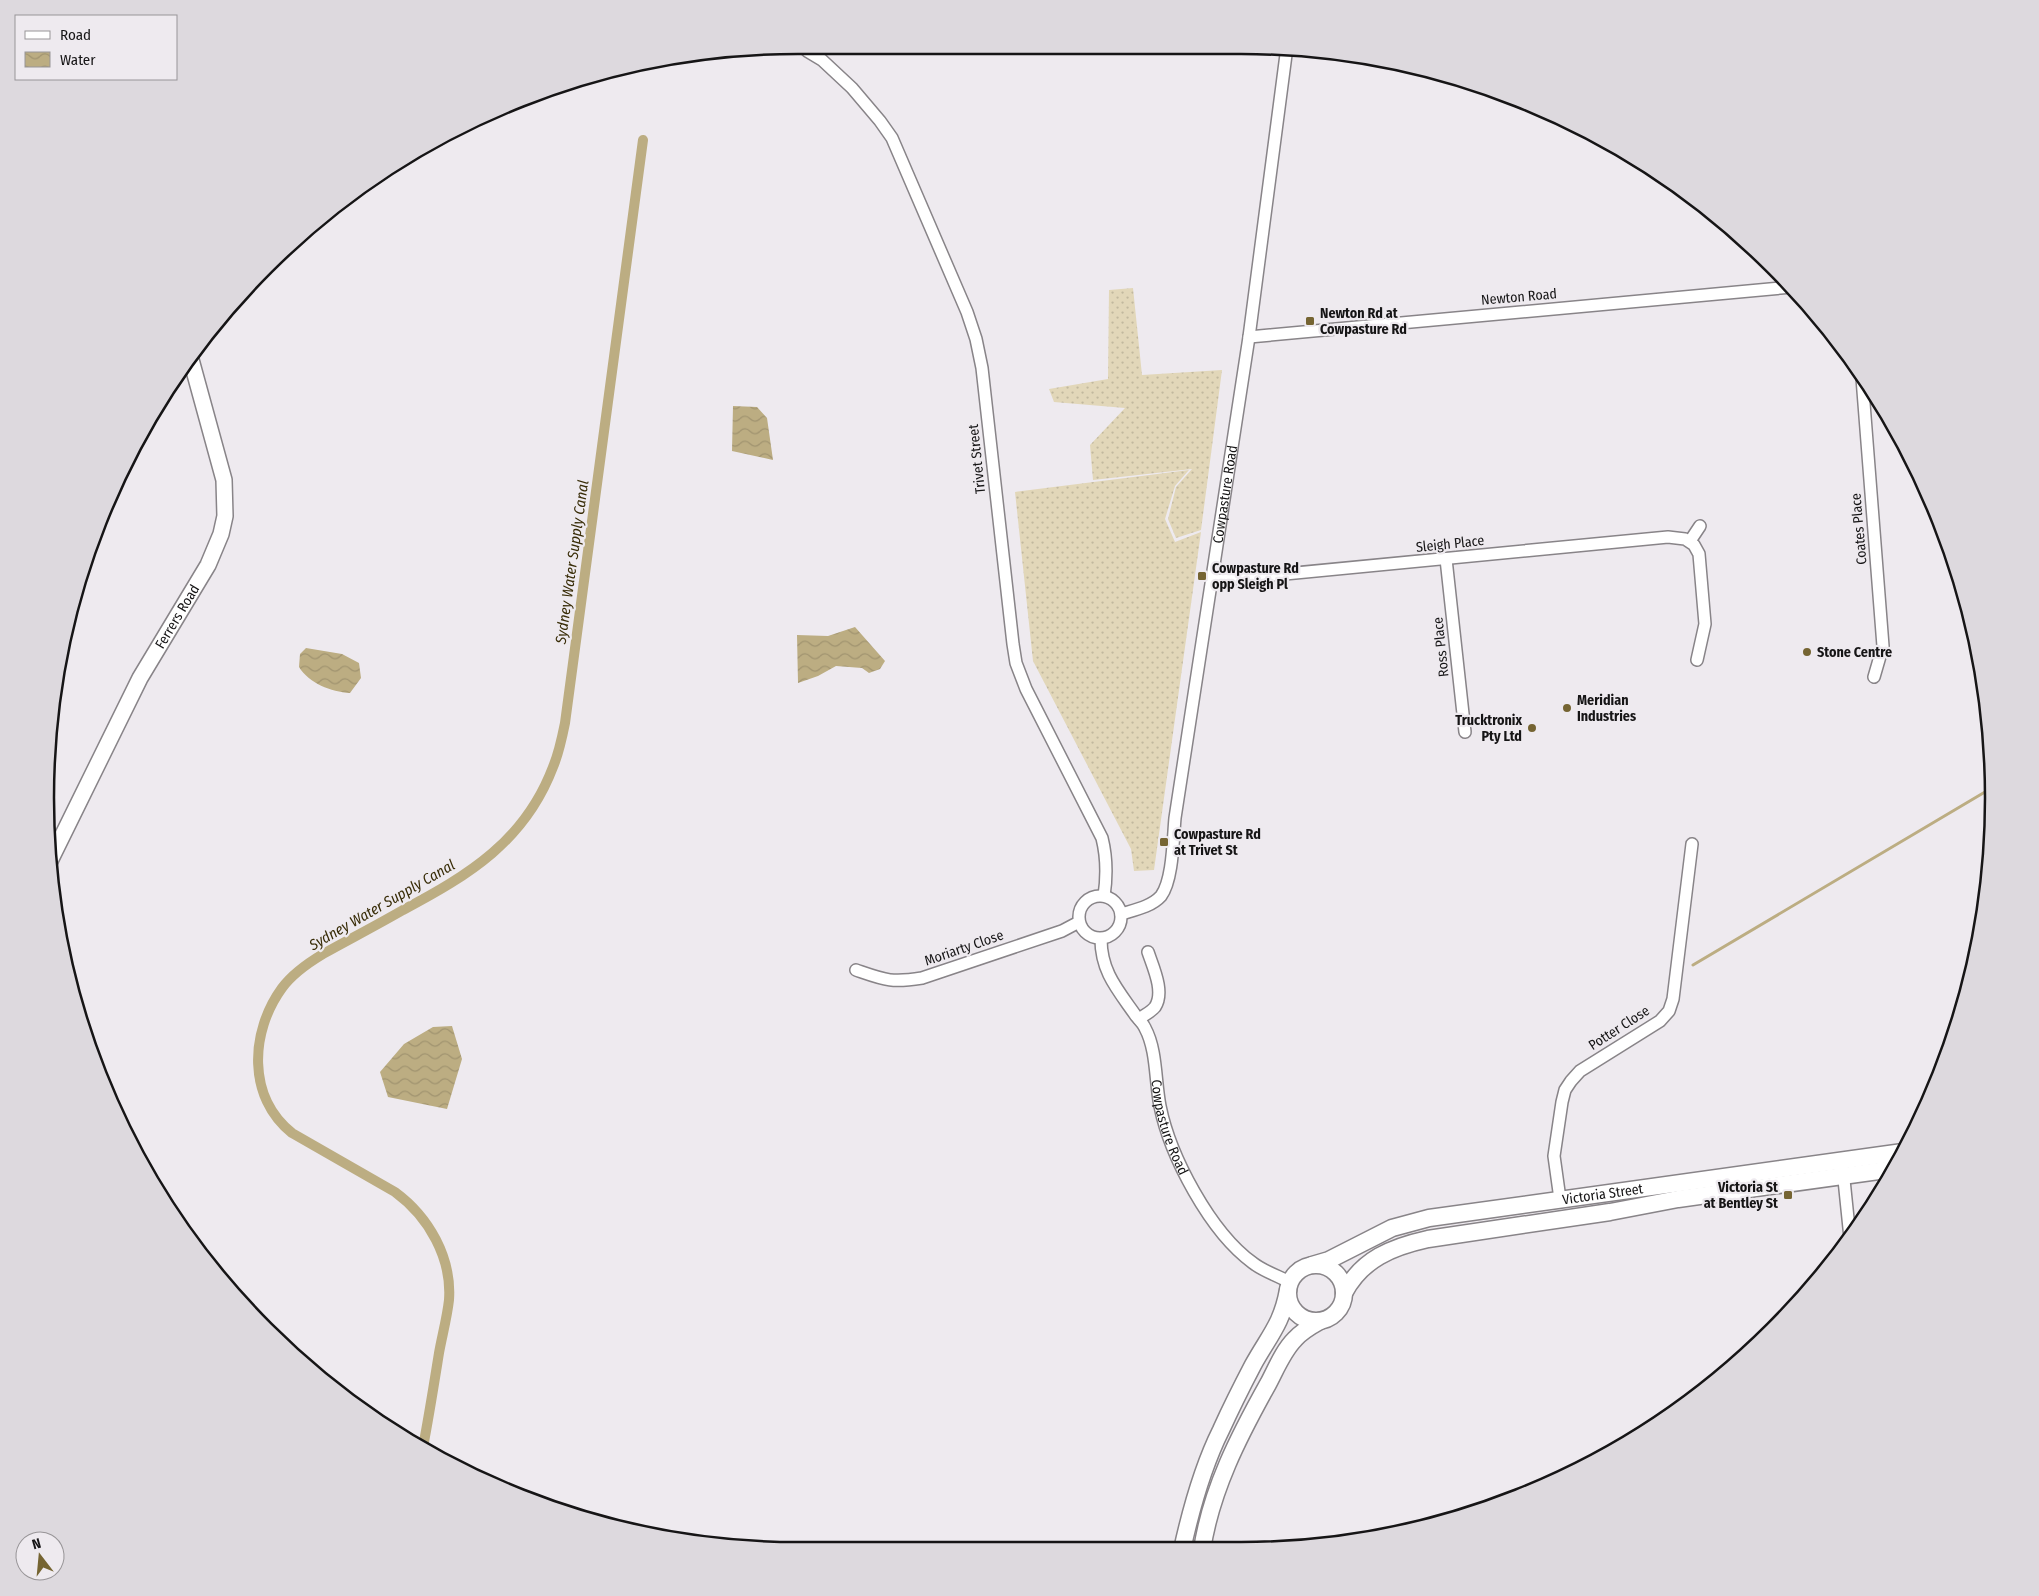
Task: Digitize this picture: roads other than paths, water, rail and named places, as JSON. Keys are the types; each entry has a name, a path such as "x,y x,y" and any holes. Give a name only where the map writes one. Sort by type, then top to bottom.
{"main road":[{"name":"Victoria Street","path":"1344,1293 1350,1282 1368,1262 1379,1255 1408,1243 1610,1212 1843,1168 1894,1154"},
{"name":"Victoria Street","path":"1312,1265 1329,1260 1375,1235 1409,1222 1429,1218 1560,1199 1843,1168 1887,1169"},
{"path":"1184,1542 1194,1500 1211,1452 1253,1366 1280,1322 1289,1286 1295,1274 1301,1269 1312,1265 1320,1265 1335,1272 1340,1278 1344,1293 1340,1308 1334,1314 1304,1330 1288,1348 1247,1423 1230,1459 1217,1491 1204,1542"},
{"path":"1289,1286 1288,1298 1296,1313 1303,1318 1320,1321"}],"street":[{"name":"Trivet Street","path":"812,54 827,64 852,88 886,129 900,154 967,312 976,339 982,368 1016,663 1026,689 1102,838 1106,854 1107,879 1104,896"},
{"name":"Cowpasture Road","path":"1121,914 1153,902 1161,895 1168,883 1177,810 1248,337 1286,55"},
{"name":"Newton Road","path":"1248,337 1782,288"},
{"name":"Ferrers Road","path":"55,850 140,678 208,565 221,534 224,516 224,480 193,366"},
{"name":"Coates Place","path":"1863,390 1883,646 1874,676"},
{"path":"1697,660 1705,634 1705,618 1701,560 1697,549 1690,541 1700,526"},
{"name":"Sleigh Place","path":"1212,581 1668,536 1680,537 1690,541"},
{"name":"Ross Place","path":"1446,559 1464,732"},
{"name":"Potter Close","path":"1560,1199 1554,1156 1565,1090 1571,1080 1580,1072 1650,1029 1669,1011 1673,999 1692,844"},
{"path":"1104,896 1116,902 1121,914 1119,927 1114,933 1101,939 1087,934 1079,922 1078,915 1085,902 1090,898 1104,896"},
{"name":"Moriarty Close","path":"856,970 887,981 922,978 1062,931 1079,922"},
{"name":"Cowpasture Road","path":"1101,939 1101,954 1107,974 1146,1028 1153,1051 1160,1108 1170,1140 1185,1175 1219,1228 1237,1248 1253,1263 1289,1286"},
{"path":"1139,1019 1153,1009 1158,996 1157,979 1148,952"},
{"path":"1843,1168 1849,1226"}],"water":[{"path":"733,406 757,407 767,418 773,460 732,451"},
{"path":"855,627 885,661 880,669 869,673 862,668 836,666 818,676 798,683 797,635 828,636"},
{"path":"306,648 342,654 359,663 361,678 350,693 328,689 303,673 299,667 300,654"},
{"path":"452,1026 462,1059 447,1109 388,1097 380,1072 404,1044 433,1027"}],"waterway":[{"name":"Sydney Water Supply Canal","path":"424,1442 449,1300 447,1269 442,1254 428,1226 407,1202 395,1192 292,1133 277,1118 267,1101 261,1083 258,1064 259,1044 271,1005 282,988 296,973 323,954 450,883 492,853 511,836 527,816 541,793 553,767 559,751 565,723 643,140"},
{"path":"1693,965 1985,792"}],"place":[{"name":"Newton Rd at Cowpasture Rd","path":"1310,321"},
{"name":"Cowpasture Rd opp Sleigh Pl","path":"1202,576"},
{"name":"Stone Centre","path":"1807,652"},
{"name":"Meridian Industries","path":"1567,708"},
{"name":"Trucktronix Pty Ltd","path":"1532,728"},
{"name":"Cowpasture Rd at Trivet St","path":"1164,842"},
{"name":"Victoria St at Bentley St","path":"1788,1195"}]}
